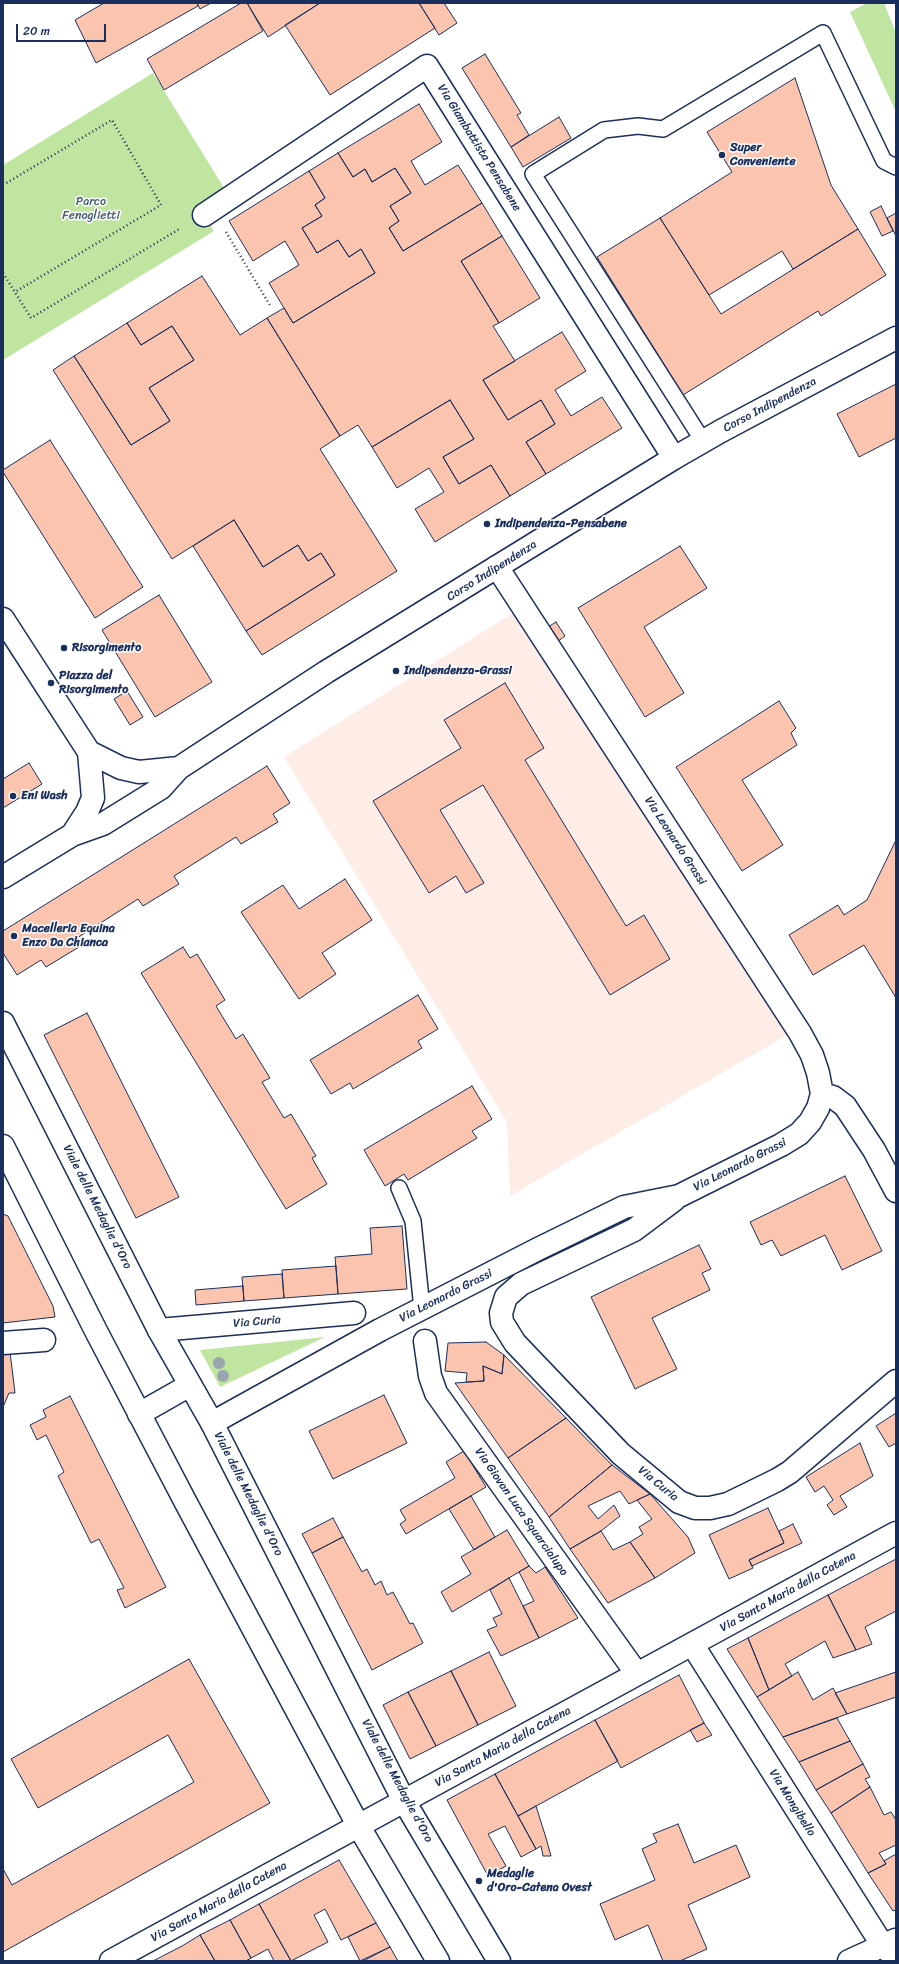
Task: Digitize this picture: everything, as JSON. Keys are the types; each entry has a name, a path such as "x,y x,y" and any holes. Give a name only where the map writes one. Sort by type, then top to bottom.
{"street":[{"name":"Via Giambattista Pensabene","path":"208,212 427,66 674,458"},
{"name":"Corso Indipendenza","path":"179,768 326,672 674,458 896,338"},
{"name":"Via Leonardo Grassi","path":"212,1423 422,1309 538,1249 624,1207 679,1196 781,1145 799,1134 812,1117 822,1094 818,1073 812,1055 800,1033 497,567"},
{"path":"3,620 89,752 93,798 88,812 72,835"},
{"path":"89,752 120,768 139,772 179,768"},
{"path":"3,877 72,835 103,824 161,788 179,768"},
{"name":"Viale delle Medaglie d'Oro","path":"3,1023 159,1330 212,1423 404,1801 499,1961"},
{"path":"822,1094 833,1096 845,1106 874,1150 896,1191"},
{"path":"3,1146 139,1414 358,1825 438,1961"},
{"name":"Via Curia","path":"679,1196 634,1230 538,1275 516,1288 503,1303 502,1322 507,1332 621,1454 680,1502 694,1508 710,1508 728,1504 790,1472 896,1381"},
{"name":"Via Curia","path":"159,1330 354,1313"},
{"path":"3,1343 44,1340"},
{"name":"Via Giovan Luca Squarcialupo","path":"425,1341 430,1376 436,1392 637,1674"},
{"path":"139,1414 190,1386"},
{"name":"Via Santa Maria della Catena","path":"111,1961 896,1533"},
{"name":"Via Mongibello","path":"692,1644 892,1948"},
{"path":"849,1961 892,1948"}],"lane":[{"path":"704,441 534,174 604,130 638,126 663,129 822,33 884,161 896,167"},
{"path":"399,1188 413,1221 422,1309"}],"path":[{"path":"3,185 112,120 161,204 15,292"},
{"path":"3,273 31,318 208,212 271,307"}],"shaded area":[{"path":"513,613 787,1035 510,1196 507,1122 284,757"}],"green space":[{"path":"867,3 884,3 896,33 896,112 850,12"},
{"name":"Parco Fenoglietti","path":"153,73 226,191 200,208 214,231 3,360 3,165"},
{"path":"325,1337 220,1387 200,1350"}],"building":[{"path":"104,3 197,3 198,6 96,63 75,20"},
{"path":"197,3 211,3 200,9"},
{"path":"241,3 247,3 263,31 164,90 147,59"},
{"path":"247,3 320,3 268,37"},
{"path":"320,3 419,3 435,28 330,95 285,25"},
{"path":"419,3 444,3 457,23 439,35"},
{"path":"485,54 521,113 517,115 529,135 511,147 462,68"},
{"path":"795,78 831,185 858,229 793,269 782,251 709,295 660,218 732,172 707,132"},
{"path":"419,104 442,142 411,161 425,185 458,165 482,203 403,251 389,228 399,221 390,206 411,193 395,168 372,182 365,169 353,177 338,153"},
{"path":"559,117 571,138 523,167 511,147"},
{"path":"338,153 353,177 365,169 372,182 395,168 411,193 390,206 399,221 389,228 403,251 482,203 502,236 461,261 499,323 493,326 515,361 483,380 508,420 541,400 555,424 526,442 546,474 510,496 491,465 459,484 443,457 474,439 450,400 372,447 358,425 340,436 267,318 284,308 293,323 375,273 361,249 349,257 338,240 317,253 302,228 322,216 315,205 325,198 309,171"},
{"path":"309,171 325,198 315,205 322,216 302,228 317,253 338,240 349,257 361,249 375,273 293,323 269,283 299,265 285,241 253,261 229,221"},
{"path":"881,206 893,231 882,236 870,212"},
{"path":"896,213 896,236 887,218"},
{"path":"660,218 721,314 858,229 886,275 821,316 818,311 683,395 597,257"},
{"path":"502,236 540,298 499,323 461,261"},
{"path":"202,276 240,335 267,318 340,436 320,449 397,571 262,655 246,631 335,575 321,553 308,561 298,545 263,567 234,520 172,559 53,370 74,356 131,445 170,421 149,388 194,360 172,326 141,345 127,323"},
{"path":"127,323 141,345 172,326 194,360 149,388 170,421 131,445 74,356"},
{"path":"562,332 586,371 555,390 571,416 602,397 622,428 546,474 526,442 555,424 541,400 508,420 483,380"},
{"path":"896,384 896,438 859,457 837,414"},
{"path":"450,400 474,439 443,457 459,484 491,465 510,496 435,542 415,509 444,492 429,468 397,488 372,447"},
{"path":"50,440 143,587 95,618 3,472 3,470"},
{"path":"234,520 263,567 298,545 308,561 321,553 335,575 246,631 193,546"},
{"path":"680,546 707,588 644,627 684,693 645,717 578,608"},
{"path":"159,595 212,682 155,717 102,630"},
{"path":"556,622 565,636 557,642 548,627"},
{"path":"505,683 544,748 525,760 626,926 644,915 670,959 610,995 483,785 440,810 484,883 466,893 456,876 429,893 373,801 461,748 444,720"},
{"path":"127,691 143,717 130,725 114,699"},
{"path":"779,701 796,728 791,733 797,745 742,780 783,845 742,871 676,767"},
{"name":"Eni Wash","path":"29,763 42,784 3,808 3,779"},
{"path":"267,766 290,803 273,814 278,822 241,844 236,837 174,876 179,884 143,906 138,899 74,940 79,947 46,967 41,960 17,975 3,953 3,931"},
{"path":"896,840 896,998 864,945 813,975 789,935 838,905 844,915 867,900"},
{"path":"345,879 372,920 322,953 336,974 299,999 241,912 283,885 299,909"},
{"path":"183,947 190,958 197,954 225,1000 216,1006 236,1039 243,1034 270,1078 262,1082 284,1118 291,1114 316,1156 312,1158 327,1184 286,1209 141,973"},
{"path":"418,995 438,1029 418,1041 422,1048 353,1089 350,1083 331,1094 310,1060"},
{"path":"87,1013 179,1197 136,1218 44,1035"},
{"path":"472,1086 492,1119 472,1131 477,1138 408,1180 404,1174 385,1186 364,1150"},
{"path":"845,1176 882,1251 842,1270 825,1235 781,1256 772,1240 761,1245 750,1222"},
{"path":"3,1214 8,1216 53,1306 55,1317 3,1323"},
{"path":"402,1226 407,1289 338,1294 335,1257 372,1254 370,1228"},
{"path":"699,1245 711,1269 702,1273 710,1290 652,1318 677,1369 635,1389 591,1297"},
{"path":"336,1266 338,1294 284,1298 282,1270"},
{"path":"282,1274 284,1298 244,1301 242,1277"},
{"path":"243,1286 244,1301 196,1305 195,1290"},
{"path":"486,1342 504,1355 502,1374 483,1366 484,1381 466,1382 467,1373 445,1371 448,1343"},
{"path":"10,1352 15,1393 9,1393 3,1407 3,1353"},
{"path":"504,1355 566,1418 508,1458 455,1383 484,1381 483,1366 502,1374"},
{"path":"384,1395 407,1443 333,1479 309,1431"},
{"path":"70,1396 166,1587 125,1608 117,1590 124,1588 99,1539 91,1543 58,1476 64,1472 46,1435 37,1440 30,1425 46,1417 43,1410"},
{"path":"896,1413 896,1443 889,1447 876,1426"},
{"path":"566,1418 612,1465 549,1517 508,1458"},
{"path":"860,1443 873,1476 840,1496 847,1507 834,1515 827,1505 833,1500 824,1486 815,1492 806,1477"},
{"path":"464,1451 486,1487 406,1534 400,1524 406,1520 400,1510 455,1478 446,1462"},
{"path":"612,1465 650,1494 629,1504 620,1491 588,1506 598,1519 614,1505 620,1516 601,1531 570,1549 549,1517"},
{"path":"650,1494 688,1537 695,1553 655,1578 630,1542 643,1534 639,1527 652,1519 637,1500"},
{"path":"471,1496 495,1537 474,1550 449,1509"},
{"path":"768,1508 784,1543 749,1560 753,1568 729,1579 709,1535"},
{"path":"333,1518 343,1537 312,1553 302,1534"},
{"path":"793,1524 802,1543 752,1566 749,1560 784,1543 779,1531"},
{"path":"507,1530 529,1566 452,1612 441,1592 471,1574 461,1557"},
{"path":"601,1531 613,1550 630,1542 655,1578 608,1603 570,1549"},
{"path":"343,1537 362,1572 367,1569 375,1585 381,1581 387,1595 393,1592 410,1624 413,1623 423,1643 372,1670 312,1553"},
{"path":"896,1559 896,1611 865,1627 872,1644 856,1650 828,1595"},
{"path":"529,1566 536,1573 545,1567 578,1618 539,1638 523,1606 534,1601 519,1572"},
{"path":"509,1578 539,1638 501,1656 487,1630 497,1626 493,1618 502,1614 490,1590"},
{"path":"828,1595 856,1650 833,1658 825,1641 785,1664 792,1676 769,1690 748,1638"},
{"path":"748,1638 769,1690 757,1697 727,1649"},
{"path":"489,1652 516,1706 478,1725 451,1671"},
{"path":"189,1659 270,1803 3,1952 3,1869 12,1885 194,1782 168,1735 38,1808 11,1759"},
{"path":"451,1671 478,1725 436,1746 408,1692"},
{"path":"798,1672 813,1700 833,1688 847,1714 783,1737 757,1697"},
{"path":"896,1672 896,1697 847,1714 835,1693"},
{"path":"679,1675 704,1723 621,1768 595,1720"},
{"path":"408,1692 436,1746 410,1759 383,1705"},
{"path":"837,1718 850,1741 799,1762 783,1737"},
{"path":"595,1720 618,1761 518,1816 495,1774"},
{"path":"704,1723 712,1735 697,1742 690,1730"},
{"path":"850,1741 863,1764 816,1790 799,1762"},
{"path":"863,1764 870,1777 865,1779 870,1787 831,1813 816,1790"},
{"path":"495,1774 536,1849 521,1857 505,1826 488,1834 506,1866 488,1876 447,1800"},
{"path":"870,1787 884,1815 891,1812 896,1820 896,1845 879,1853 886,1864 868,1873 831,1813"},
{"path":"536,1806 551,1856 543,1856 541,1846 536,1849 518,1816"},
{"path":"678,1824 694,1863 736,1845 750,1877 688,1905 707,1949 680,1961 663,1961 648,1925 615,1940 600,1904 655,1880 642,1849 657,1842 653,1834"},
{"path":"896,1854 896,1910 893,1911 868,1873 886,1864 884,1861"},
{"path":"339,1860 376,1923 341,1940 325,1909 314,1915 328,1942 291,1961 259,1904"},
{"path":"259,1904 291,1961 274,1961 268,1949 251,1958 230,1920"},
{"path":"230,1920 251,1958 246,1961 215,1961 200,1935"},
{"path":"376,1923 390,1947 360,1961 348,1937"},
{"path":"200,1935 215,1961 153,1961 182,1946"},
{"path":"390,1947 398,1961 363,1961"}],"place":[{"name":"Super Conveniente","path":"722,155"},
{"name":"Indipendenza-Pensabene","path":"487,524"},
{"name":"Risorgimento","path":"64,648"},
{"name":"Indipendenza-Grassi","path":"396,671"},
{"name":"Piazza del Risorgimento","path":"51,683"},
{"name":"Eni Wash","path":"13,796"},
{"name":"Macelleria Equina Enzo Da Chianca","path":"14,936"},
{"name":"Medaglie d'Oro-Catena Ovest","path":"479,1881"}]}
